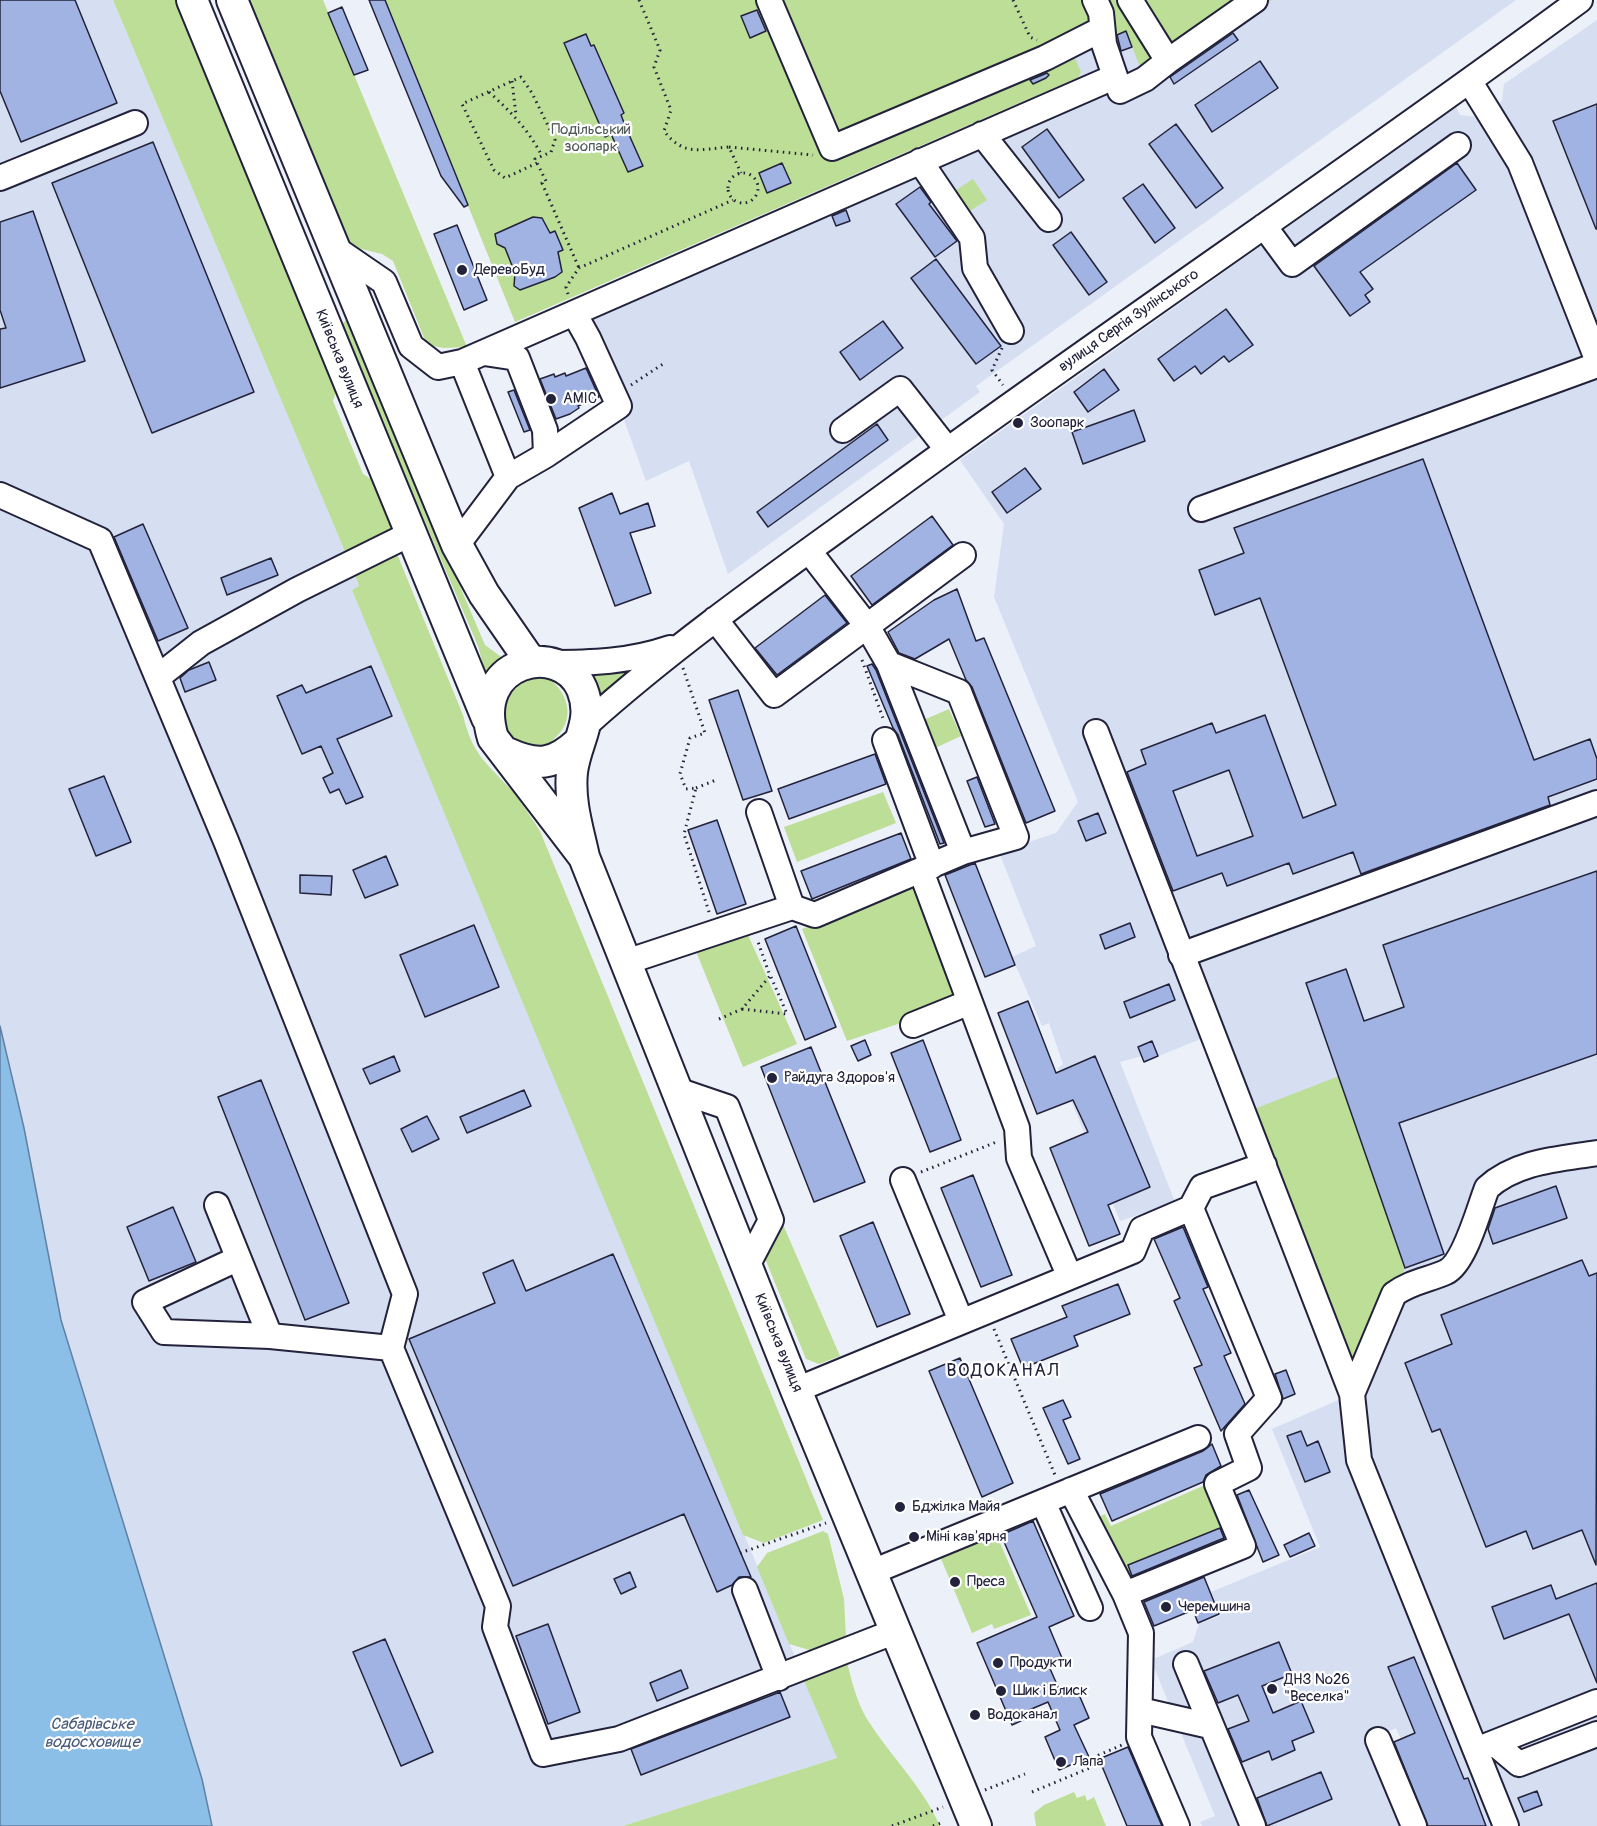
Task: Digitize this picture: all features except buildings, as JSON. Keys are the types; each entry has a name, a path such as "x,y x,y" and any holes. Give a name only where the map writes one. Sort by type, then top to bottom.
{"main road":[{"name":"Київська вулиця","path":"192,0 487,718"},
{"path":"232,0 458,545 484,594 539,662"},
{"path":"321,314 356,300"},
{"path":"539,662 567,671 580,685 588,704 573,771 571,801 584,857 494,738 487,718 489,699 498,681 512,668 539,662"},
{"path":"507,753 525,762 545,762 564,755 583,733"},
{"name":"Київська вулиця","path":"584,857 796,1390 976,1826"}],"street":[{"path":"769,0 832,148 1045,58 1102,29"},
{"path":"1095,0 1101,13 1102,29 1114,78 1120,91 1145,79 1255,0"},
{"path":"1130,0 1168,61"},
{"name":"вулиця Сергія Зулінського","path":"681,655 715,619 947,449 1470,82 1580,0"},
{"path":"333,247 384,282 411,346 438,367 473,358 1114,78"},
{"path":"1470,82 1520,163 1597,359"},
{"path":"0,178 135,123"},
{"path":"982,134 1049,219"},
{"path":"1264,226 1292,264 1458,146"},
{"path":"920,161 972,238 975,268 1011,331"},
{"path":"458,545 508,477 546,455 619,406 574,313"},
{"path":"473,358 517,358 545,430 546,455"},
{"path":"473,358 508,477"},
{"path":"1201,509 1597,365"},
{"path":"843,430 900,389 947,449"},
{"path":"0,495 100,540 226,841 405,1294 391,1348 498,1606 495,1627 543,1754 619,1739 779,1678 896,1630"},
{"path":"158,677 201,644 297,590 410,534"},
{"path":"809,551 867,626 889,664 963,852"},
{"path":"715,619 774,695 963,555"},
{"path":"539,662 607,662 681,655"},
{"path":"583,733 681,655"},
{"path":"626,962 792,906 815,915 963,852 1016,837 959,692 889,664"},
{"path":"1096,732 1352,1394 1359,1460 1485,1746 1506,1826"},
{"path":"885,740 970,1002 1017,1133 1019,1158 1069,1275"},
{"path":"1181,955 1597,803"},
{"path":"759,812 792,906"},
{"path":"913,1025 970,1002"},
{"path":"677,1090 727,1107 771,1220 747,1266"},
{"path":"1352,1394 1394,1294 1406,1285 1448,1271 1458,1261 1487,1188 1495,1181 1547,1159 1597,1154"},
{"path":"796,1390 1069,1275 1133,1251 1142,1229 1191,1208 1202,1187 1264,1164"},
{"path":"903,1180 961,1321"},
{"path":"217,1205 270,1336"},
{"path":"1125,1594 1243,1546 1217,1484 1249,1468 1237,1434 1269,1398 1191,1208"},
{"path":"237,1259 145,1302 164,1332 270,1336 391,1348"},
{"path":"872,1572 1198,1438"},
{"path":"1059,1495 1125,1594 1141,1633 1138,1737 1177,1826"},
{"path":"1059,1495 1090,1608"},
{"path":"744,1590 779,1678"},
{"path":"1186,1664 1253,1826"},
{"path":"1485,1746 1597,1702"},
{"path":"1140,1710 1210,1726"},
{"path":"1485,1746 1519,1764 1597,1734"},
{"path":"1378,1740 1414,1826"}],"path":[{"path":"639,0 660,50 654,67 671,110 664,131 679,147 690,150 729,147 812,156 832,148"},
{"path":"1013,0 1030,37 1036,39 1045,58"},
{"path":"537,163 505,178 494,170 462,104 520,77 532,93 555,140 550,152 535,159 537,163 546,181 542,183 579,268"},
{"path":"512,81 516,116"},
{"path":"489,92 516,116 542,156"},
{"path":"729,147 741,173"},
{"path":"574,313 566,287 579,268 733,200 748,203 758,192 754,177 741,173 732,178 728,186 733,200"},
{"path":"1003,385 992,370 1011,331"},
{"path":"614,395 663,364"},
{"path":"867,626 861,663 885,722 885,740"},
{"path":"681,655 705,733 690,738 680,774 686,789 696,788 716,780"},
{"path":"696,788 684,834 717,932"},
{"path":"742,1009 787,1014 770,976 750,920"},
{"path":"719,1019 742,1009 770,976"},
{"path":"903,1180 1017,1133"},
{"path":"986,1311 1059,1495"},
{"path":"741,1553 826,1523"},
{"path":"1032,1792 1092,1767 1099,1755 1138,1737"},
{"path":"892,1826 939,1809"},
{"path":"933,1826 944,1822"}],"shaded area":[{"path":"0,0 113,0 346,554 359,587 352,590 837,1758 623,1826 212,1826 202,1779 61,1320 24,1128 0,1026"},
{"path":"1272,0 1516,0 976,386 980,392 728,574 689,461 646,481 619,406 570,300 1079,78 1081,72 1073,56 1112,41 1111,37 1126,31 1149,87"},
{"path":"1597,20 1597,1826 1438,1826 1396,1728 1371,1739 1407,1826 1202,1826 1200,1822 1215,1816 1151,1660 1193,1642 1199,1624 1221,1615 1211,1592 1320,1547 1272,1429 1352,1394 1213,1034 1144,1062 1142,1056 1120,1062 1175,1202 1120,1221 1058,1068 1063,1064 1049,1023 1042,1026 1012,957 1036,946 999,852 1056,833 1078,802 994,597 1004,524 960,460 1456,107 1460,115 1478,117 1502,101 1504,84"}],"green space":[{"path":"113,0 177,0 337,389 333,401 363,474 374,481 394,531 346,554"},
{"path":"244,0 323,0 467,347 444,348 427,345 393,261 382,254 345,245"},
{"name":"Подільський зоопарк","path":"385,0 1272,0 1148,88 1126,31 1112,37 1113,40 1074,56 1081,72 1079,77 515,322"},
{"path":"973,179 987,200 970,211 956,190"},
{"path":"346,320 485,645 504,659 486,675 478,646 341,325"},
{"path":"395,549 463,715 471,740 482,758 517,797 540,831 823,1520 764,1543 743,1535 352,590 359,586 352,568"},
{"path":"644,671 604,700 593,674"},
{"path":"546,676 564,696 568,712 563,728 552,741 542,747 508,743 492,703 503,683"},
{"path":"949,709 961,736 933,749 921,721"},
{"path":"883,792 896,823 797,862 784,827"},
{"path":"914,885 958,994 907,1021 847,1041 802,929"},
{"path":"740,932 748,935 797,1044 743,1067 697,954 701,945"},
{"path":"1339,1076 1405,1268 1352,1394 1244,1113"},
{"path":"781,1220 840,1356 819,1364 806,1359 762,1251"},
{"path":"1212,1482 1229,1525 1128,1565 1133,1578 1122,1578 1092,1520 1105,1514 1111,1526"},
{"path":"823,1531 828,1534 844,1599 846,1637 813,1651 789,1644 757,1567 767,1553"},
{"path":"995,1531 1031,1615 994,1629 992,1624 972,1633 939,1554"},
{"path":"846,1658 863,1712 924,1797 940,1826 623,1826 837,1758 802,1676"},
{"path":"1074,1792 1077,1798 1085,1795 1087,1801 1094,1797 1106,1826 1036,1826 1034,1813 1044,1805"}],"water":[{"name":"Сабарівське водосховище","path":"0,1026 24,1128 61,1320 202,1779 212,1826 0,1826"}],"place":[{"name":"ДеревоБуд","path":"462,270"},
{"name":"АМІС","path":"551,399"},
{"name":"Зоопарк","path":"1018,423"},
{"name":"Райдуга Здоров'я","path":"772,1078"},
{"name":"Бджілка Майя","path":"900,1507"},
{"name":"Міні кав'ярня","path":"914,1537"},
{"name":"Преса","path":"955,1582"},
{"name":"Черемшина","path":"1166,1607"},
{"name":"Продукти","path":"998,1663"},
{"name":"ДНЗ №26 \"Веселка\"","path":"1272,1689"},
{"name":"Шик і Блиск","path":"1001,1691"},
{"name":"Водоканал","path":"975,1715"},
{"name":"Лапа","path":"1061,1762"}],"district":[{"name":"ВОДОКАНАЛ","path":"1003,1371"}]}
